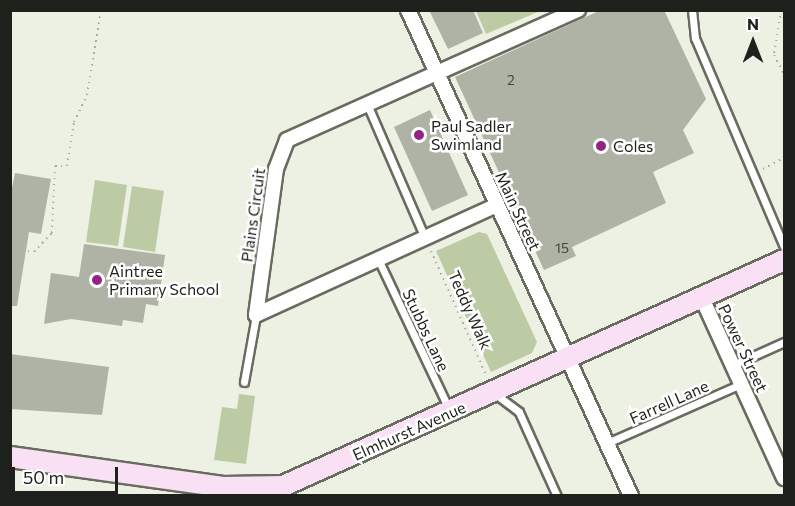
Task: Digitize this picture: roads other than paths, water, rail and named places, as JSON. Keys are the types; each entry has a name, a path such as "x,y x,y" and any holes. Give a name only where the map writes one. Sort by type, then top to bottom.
{"street":[{"name":"Main Street","path":"408,10 631,495"},
{"name":"Plains Circuit","path":"256,315 276,169 287,140 578,10"},
{"path":"256,315 497,205"},
{"name":"Elmhurst Avenue","path":"10,457 223,487 273,488 298,482 784,260"},
{"name":"Power Street","path":"702,298 784,478"}],"lane":[{"path":"692,10 695,38 784,247"},
{"path":"367,104 425,237"},
{"name":"Stubbs Lane","path":"378,259 450,413"},
{"name":"Plains Circuit","path":"244,382 256,315"},
{"path":"733,365 784,342"},
{"name":"Farrell Lane","path":"607,444 741,384"},
{"path":"494,393 519,412 557,495"}],"place":[{"name":"Paul Sadler Swimland","path":"419,135"},
{"name":"Coles","path":"601,146"},
{"name":"Aintree Primary School","path":"97,280"}]}
